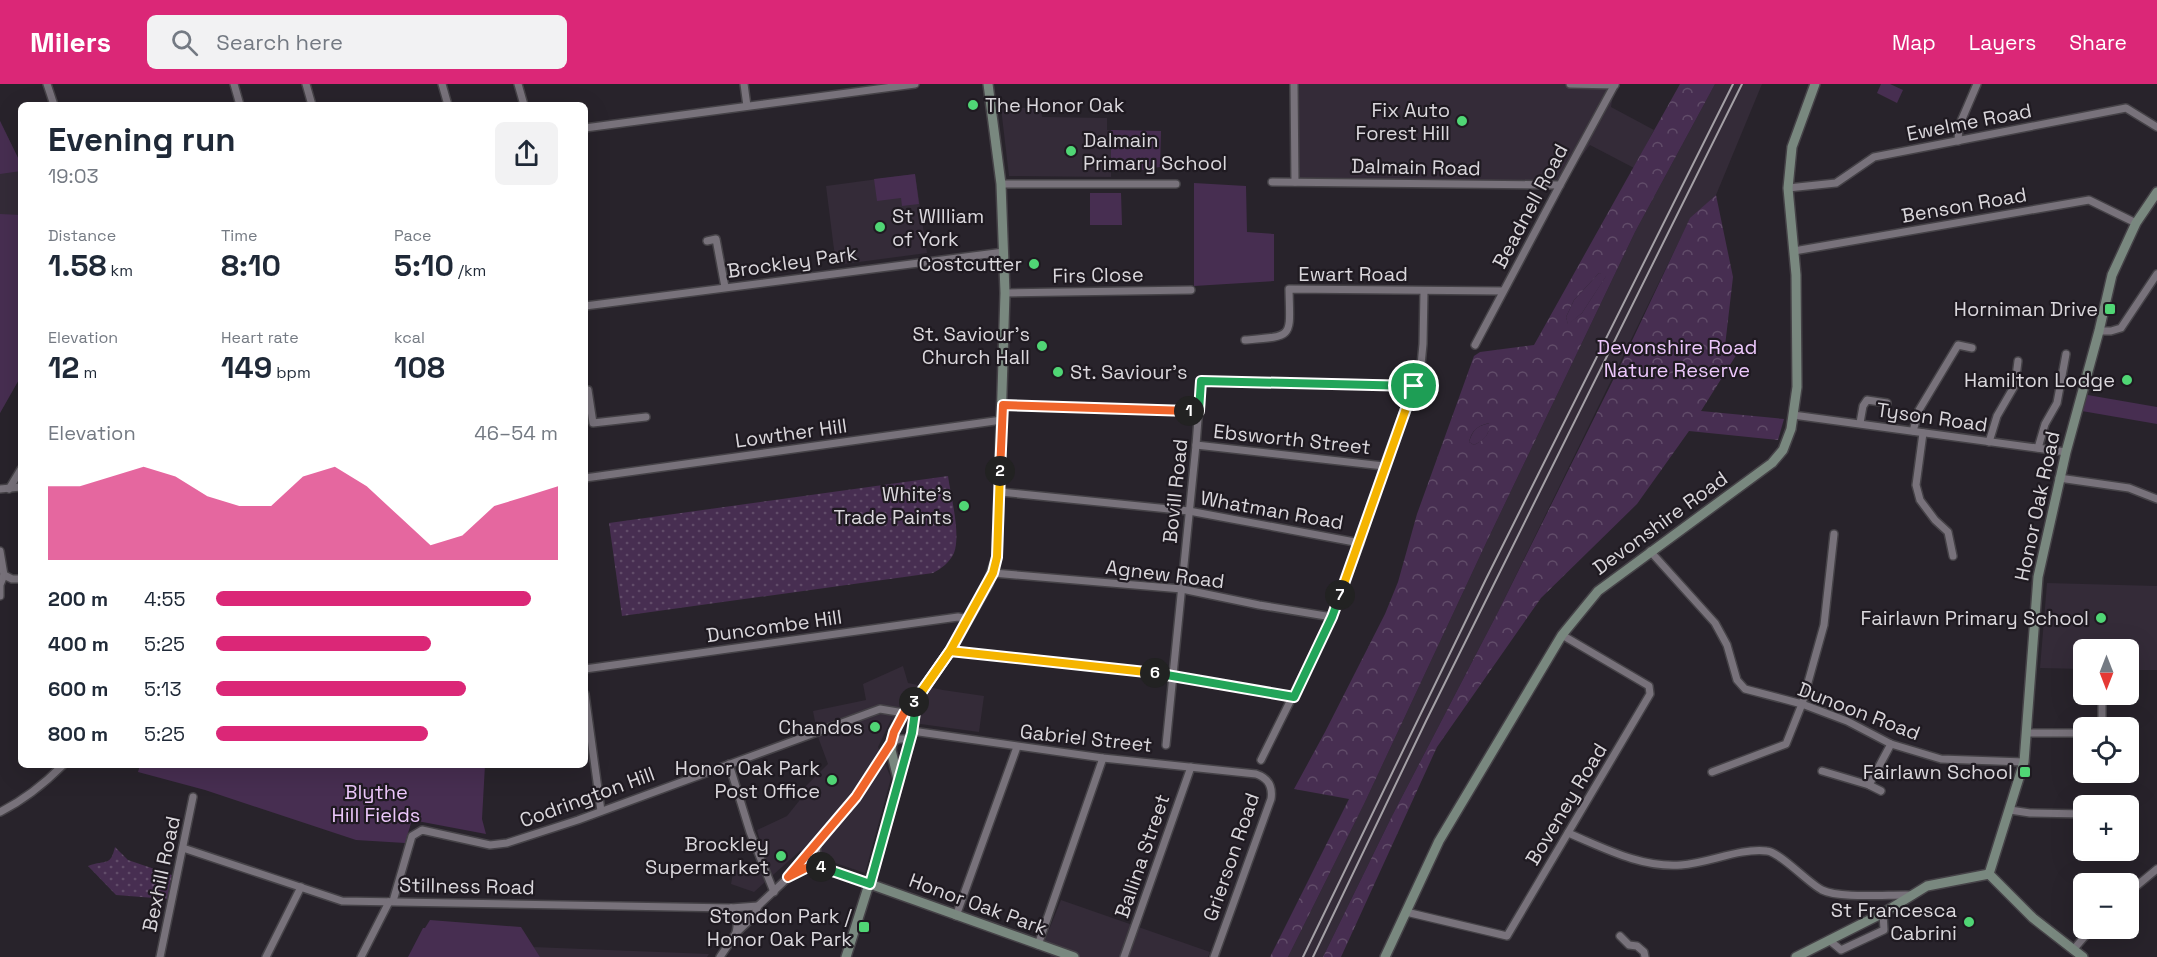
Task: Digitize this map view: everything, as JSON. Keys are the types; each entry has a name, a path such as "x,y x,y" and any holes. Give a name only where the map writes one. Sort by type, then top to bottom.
{"street":[{"path":"47,84 53,102"},
{"path":"234,84 239,102"},
{"path":"306,84 311,102"},
{"path":"442,84 447,102"},
{"path":"518,84 523,102"},
{"path":"744,84 747,106"},
{"path":"588,128 915,84"},
{"path":"720,957 736,933 754,916 758,906 817,845 856,797 891,743 904,713 950,651 993,573 997,557 1000,492 1005,293 1001,184 988,84"},
{"path":"1294,84 1295,182"},
{"path":"1570,84 1615,85"},
{"name":"Devonshire Road","path":"1385,957 1439,841 1562,634 1598,591 1772,462 1783,450 1791,429 1797,387 1796,275 1788,188 1792,147 1815,84"},
{"path":"1958,141 1959,126 1977,84"},
{"name":"Beadnell Road","path":"1475,345 1615,85"},
{"name":"Ewelme Road","path":"1788,188 1836,183 1874,157 2127,108 2157,127"},
{"name":"Dalmain Road","path":"1272,182 1560,185"},
{"path":"1001,184 1176,184"},
{"name":"Honor Oak Road","path":"1989,874 2024,762 2038,578 2059,478 2112,275 2136,223 2157,192"},
{"name":"Benson Road","path":"1794,251 2089,200 2136,223"},
{"path":"707,241 716,239 724,287"},
{"name":"Brockley Park","path":"588,306 1004,252"},
{"path":"2099,331 2121,328 2157,274"},
{"name":"Ewart Road","path":"1245,340 1279,337 1287,333 1290,326 1289,289 1503,291"},
{"name":"Firs Close","path":"1005,293 1191,290"},
{"path":"1261,760 1332,617 1360,543 1384,466 1421,365 1424,291"},
{"path":"1913,431 1919,410 1959,345 1971,348"},
{"path":"2038,448 2045,424 2057,403 2066,354"},
{"path":"1989,442 1996,416 2015,385 2018,362"},
{"name":"Bovill Road","path":"1166,745 1201,381 1414,386"},
{"path":"588,390 592,423 646,417"},
{"path":"1860,423 1863,406 1867,400 1887,403"},
{"path":"1003,405 1199,411"},
{"name":"Tyson Road","path":"1793,415 2066,452"},
{"name":"Lowther Hill","path":"588,478 1002,420"},
{"path":"1923,433 1916,485 1920,500 1935,520 1948,532 1953,556"},
{"name":"Ebsworth Street","path":"1196,445 1384,466"},
{"path":"9,489 18,474"},
{"path":"2059,478 2129,488 2157,499"},
{"path":"0,489 18,488"},
{"name":"Whatman Road","path":"1000,492 1189,511 1360,543"},
{"path":"1712,772 1786,744 1802,704 1824,625 1834,534"},
{"path":"0,551 4,575 0,585 0,596"},
{"name":"Dunoon Road","path":"1650,551 1715,623 1727,645 1739,684 1750,691 1802,704 1847,720 1891,744 1941,759 2024,762"},
{"name":"Agnew Road","path":"993,573 1182,589 1332,617"},
{"path":"4,575 18,579"},
{"name":"Duncombe Hill","path":"588,669 958,617 968,619"},
{"name":"Boveney Road","path":"1406,912 1507,936 1650,694 1649,686 1562,634"},
{"path":"950,651 1173,675 1294,697"},
{"path":"846,957 870,884 909,744 917,698"},
{"path":"2102,705 2102,717"},
{"name":"Codrington Hill","path":"362,957 391,901 412,836 422,830 499,845 602,811 880,709 904,713"},
{"path":"588,715 602,811"},
{"name":"Gabriel Street","path":"912,731 1103,758 1256,774"},
{"path":"2026,733 2073,734"},
{"path":"891,743 905,739 909,744"},
{"path":"891,743 898,779"},
{"path":"1869,785 1891,744"},
{"path":"956,916 1017,747"},
{"path":"893,757 896,759 905,756"},
{"path":"1038,945 1103,758"},
{"path":"729,764 750,832 774,892"},
{"name":"Ballina Street","path":"1124,957 1191,767"},
{"path":"0,812 18,802 60,768"},
{"path":"1822,771 1869,785 1881,791"},
{"name":"Grierson Road","path":"1214,957 1271,799 1270,783 1256,774"},
{"name":"Bexhill Road","path":"160,957 193,797"},
{"path":"2010,810 2073,814"},
{"path":"1568,833 1619,855 1652,865 1682,866 1753,851 1770,851 1822,890 1836,894 1913,894"},
{"path":"817,845 816,858 820,866"},
{"name":"Stillness Road","path":"183,848 342,901 721,908 758,906"},
{"path":"788,877 806,868 820,866 870,884"},
{"path":"2139,884 2157,869"},
{"path":"1796,957 1883,913 1927,886 1989,874 2033,918 2083,957"},
{"name":"Honor Oak Park","path":"870,884 1074,957"},
{"path":"266,957 302,887"},
{"path":"731,908 738,921 736,933"},
{"path":"1829,940 1841,950 1884,930 1883,913"},
{"path":"1620,936 1629,945 1637,946 1644,952 1645,957"},
{"path":"2073,950 2082,939"}],"shaded area":[{"path":"1294,84 1615,84 1611,107 1654,130 1634,168 1590,145 1560,185 1295,182"},
{"path":"1715,84 1762,84 1716,195 1690,219 1498,612 1392,816 1323,957 1288,957 1365,802 1635,232"},
{"name":"Dalmain Primary School","path":"1001,108 1041,108 1042,117 1107,118 1107,130 1137,131 1136,171 1111,171 1111,177 1009,176"},
{"path":"0,121 18,158 18,381 0,413"},
{"path":"915,174 927,253 836,265 826,186"},
{"name":"Fairlawn Primary School","path":"2047,583 2157,586 2157,670 2139,670 2139,639 2073,639 2073,669 2040,668"},
{"path":"903,666 908,683 984,696 979,732 891,720 878,747 891,778 865,873 800,851 754,892 731,884 734,867 753,867 765,858 757,830 787,816 807,791 804,788 828,764 818,737 813,711 866,700 863,684"},
{"path":"1061,900 1210,952 1208,957 1050,957 1054,945 1044,942"},
{"path":"533,947 709,954 707,957 540,957"}],"green space":[{"path":"1680,84 1715,84 1635,232 1365,802 1288,957 1270,957 1349,799 1294,789 1385,614 1398,582 1417,514 1474,356 1480,352 1534,345","holes":["1599,273 1606,276 1582,313 1568,324 1566,317 1574,300","1489,423 1487,434 1483,439 1474,445 1469,442 1476,429"]},
{"path":"1881,84 1890,84 1903,90 1897,103 1877,93"},
{"path":"0,121 18,158 18,171 0,174"},
{"path":"1111,130 1161,131 1160,167 1136,171 1111,171"},
{"path":"915,174 919,204 902,206 901,198 877,201 874,179"},
{"path":"1194,183 1246,186 1247,232 1274,234 1274,281 1194,286"},
{"path":"1090,193 1121,193 1122,225 1090,225"},
{"name":"Devonshire Road Nature Reserve","path":"1716,195 1733,277 1725,346 1740,349 1701,411 1784,419 1778,440 1689,431 1637,504 1541,598 1437,747 1341,957 1323,957 1392,816 1498,612 1621,364 1690,218"},
{"path":"0,214 18,215 18,381 0,413"},
{"path":"1599,273 1607,275 1582,313 1568,325 1566,317 1574,300"},
{"path":"2082,394 2157,407 2157,424 2076,410"},
{"path":"1490,423 1489,431 1484,439 1474,445 1469,442 1476,429"},
{"path":"948,476 956,526 956,545 950,559 933,573 622,616 609,523"},
{"name":"Blythe Hill Fields","path":"139,768 485,768 482,819 486,834 412,820 405,843 356,840 205,790 138,772"},
{"path":"115,847 128,860 172,875 167,899 116,895 88,866 109,860"},
{"path":"430,920 521,927 540,957 408,957 423,928"}],"railway":[{"path":"1303,957 1486,579 1733,84"},
{"path":"1313,957 1426,721 1742,84"}],"place":[{"name":"The Honor Oak","path":"973,105"},
{"name":"Fix Auto Forest Hill","path":"1462,121"},
{"name":"Dalmain Primary School","path":"1071,151"},
{"name":"St WIlliam of York","path":"880,227"},
{"name":"Costcutter","path":"1034,264"},
{"name":"Horniman Drive","path":"2110,309"},
{"name":"St. Saviour's Church Hall","path":"1042,346"},
{"name":"St. Saviour's","path":"1058,372"},
{"name":"Hamilton Lodge","path":"2127,380"},
{"name":"White's Trade Paints","path":"964,506"},
{"name":"Fairlawn Primary School","path":"2101,618"},
{"name":"Chandos","path":"875,727"},
{"name":"Fairlawn School","path":"2025,772"},
{"name":"Honor Oak Park Post Office","path":"832,780"},
{"name":"Brockley Supermarket","path":"781,856"},
{"name":"St Francesca Cabrini","path":"1969,922"},
{"name":"Stondon Park / Honor Oak Park","path":"864,927"}],"route":[{"path":"1414,386 1201,381 1199,411 1003,405 997,557 993,573 950,651 904,713 891,743 856,797 788,877 806,868 820,866 870,884 912,733 917,698 950,651 1168,675 1294,697 1332,617 1414,386"}]}
